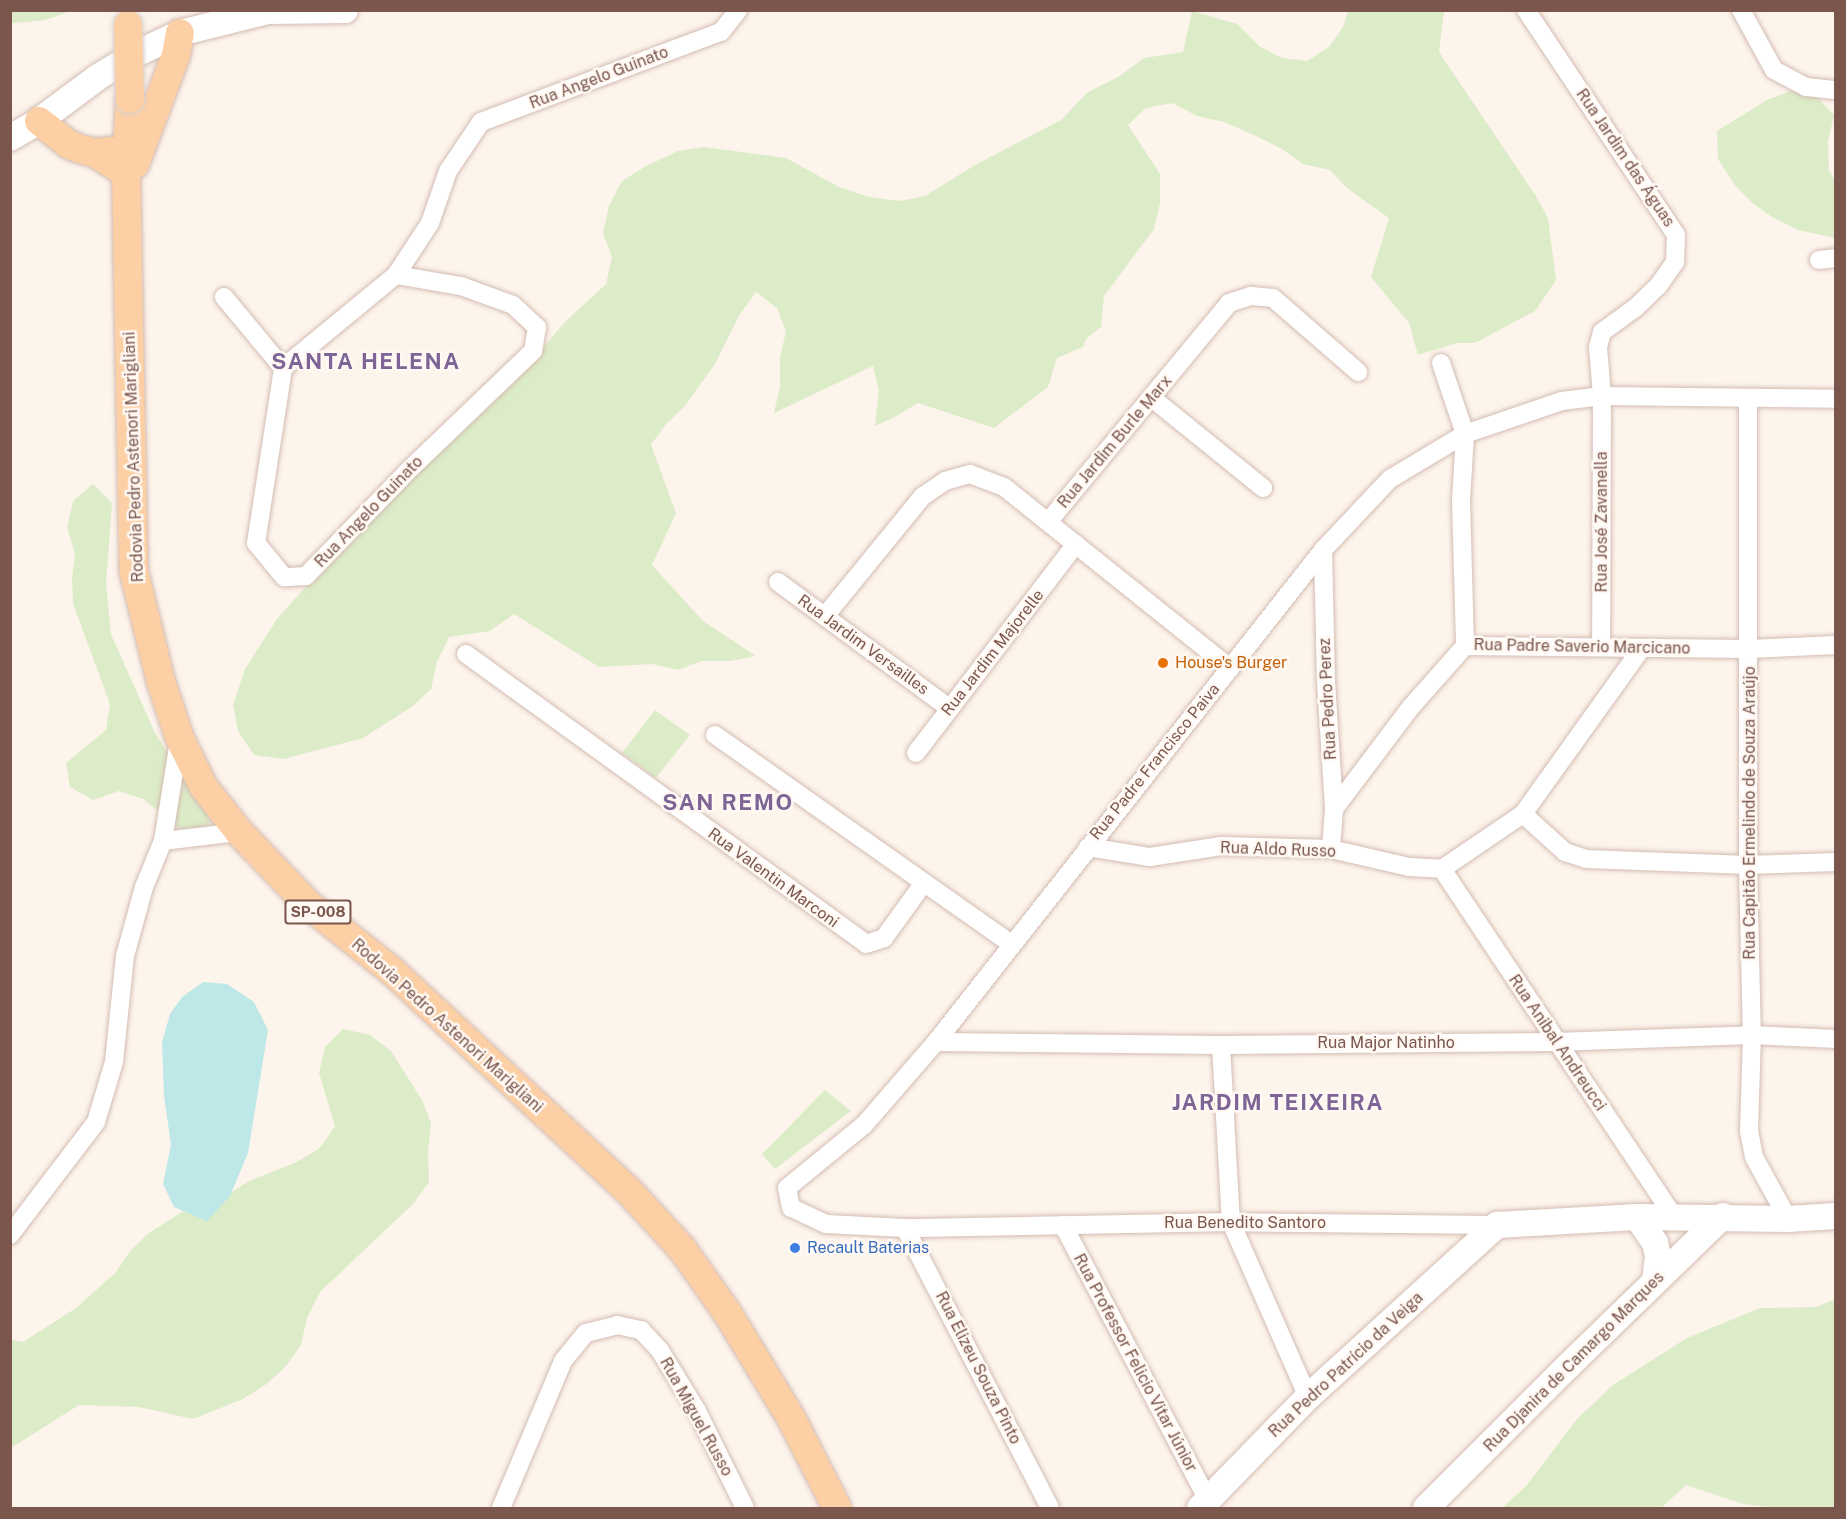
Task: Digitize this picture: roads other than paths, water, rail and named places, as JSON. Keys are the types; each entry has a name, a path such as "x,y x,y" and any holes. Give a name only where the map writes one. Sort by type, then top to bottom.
{"main road":[{"name":"Rodovia Pedro Astenori Marigliani","path":"128,18 130,99 127,158 135,572 155,660 180,739 203,786 239,832 310,906 392,971 627,1189 682,1250 728,1314 791,1418 837,1509"},
{"path":"39,121 68,144 95,153 127,158 135,164 176,55 180,33"}],"street":[{"path":"10,138 39,121 98,77 136,54 180,33 268,11 345,10"},
{"name":"Rua Angelo Guinato","path":"396,275 460,286 513,305 537,327 533,351 406,473 306,576 284,577 256,543 283,368 396,275 430,223 448,171 482,122 721,32 738,10"},
{"name":"Rua Jardim das Águas","path":"1526,10 1676,235 1675,262 1659,286 1635,308 1602,332 1598,347 1602,396"},
{"path":"1741,10 1774,70 1806,87 1836,90"},
{"name":"Rua Jardim Burle Marx","path":"1230,668 1073,549 1048,522 1229,303 1251,296 1273,298 1358,372"},
{"path":"224,297 283,368"},
{"path":"1441,363 1465,434 1461,501 1465,646"},
{"name":"Rua Padre Francisco Paiva","path":"787,1188 864,1125 936,1042 1323,550 1390,479 1465,434 1562,401 1602,396 1836,399"},
{"name":"Rua José Zavanella","path":"1601,647 1602,396"},
{"path":"1152,398 1263,488"},
{"name":"Rua Capitão Ermelindo de Souza Araújo","path":"1748,399 1748,865 1752,1035 1749,1131 1754,1157 1788,1219"},
{"path":"825,616 923,496 945,481 970,474 1004,487 1048,522"},
{"name":"Rua Jardim Majorelle","path":"916,753 1073,549"},
{"name":"Rua Pedro Perez","path":"1323,550 1326,681 1334,809 1331,849"},
{"name":"Rua Jardim Versailles","path":"778,582 949,708"},
{"name":"Rua Padre Saverio Marcicano","path":"1334,809 1411,707 1465,646 1749,649 1836,645"},
{"path":"1442,869 1523,814 1642,648"},
{"name":"Rua Valentin Marconi","path":"466,654 866,944 884,938 923,884"},
{"path":"715,735 1011,944"},
{"path":"10,1235 96,1122 114,1062 125,956 144,887 163,841 180,739"},
{"path":"1523,814 1565,852 1587,859 1748,865 1836,862"},
{"path":"163,841 239,832"},
{"name":"Rua Aldo Russo","path":"1088,846 1150,857 1221,846 1331,849 1409,867 1442,869"},
{"name":"Rua Anibal Andreucci","path":"1442,869 1555,1042 1674,1217"},
{"name":"Rua Major Natinho","path":"936,1042 1221,1045 1555,1042 1752,1035 1836,1039"},
{"path":"1221,1045 1231,1222 1308,1397"},
{"name":"Rua Benedito Santoro","path":"787,1188 791,1208 826,1224 905,1228 1231,1222 1497,1225 1637,1217 1723,1216 1788,1219 1836,1216"},
{"name":"Rua Djanira de Camargo Marques","path":"1426,1509 1723,1216"},
{"path":"1637,1217 1655,1243 1658,1256 1655,1281"},
{"name":"Rua Professor Felicio Vitar Júnior","path":"1063,1225 1204,1504"},
{"name":"Rua Pedro Patrício da Veiga","path":"1204,1504 1308,1397 1497,1225"},
{"name":"Rua Elizeu Souza Pinto","path":"905,1228 1050,1509"},
{"name":"Rua Miguel Russo","path":"501,1509 563,1361 586,1333 617,1325 641,1330 659,1349 697,1411 745,1509"}],"water":[{"path":"203,982 227,984 254,1002 268,1030 248,1153 230,1196 207,1221 174,1207 163,1184 171,1145 164,1096 162,1042 170,1014 182,997"}],"place":[{"name":"House's Burger","path":"1163,663"},
{"name":"Recault Baterias","path":"795,1248"}],"district":[{"name":"SANTA HELENA","path":"366,362"},
{"name":"SAN REMO","path":"728,803"},
{"name":"JARDIM TEIXEIRA","path":"1278,1103"}]}
